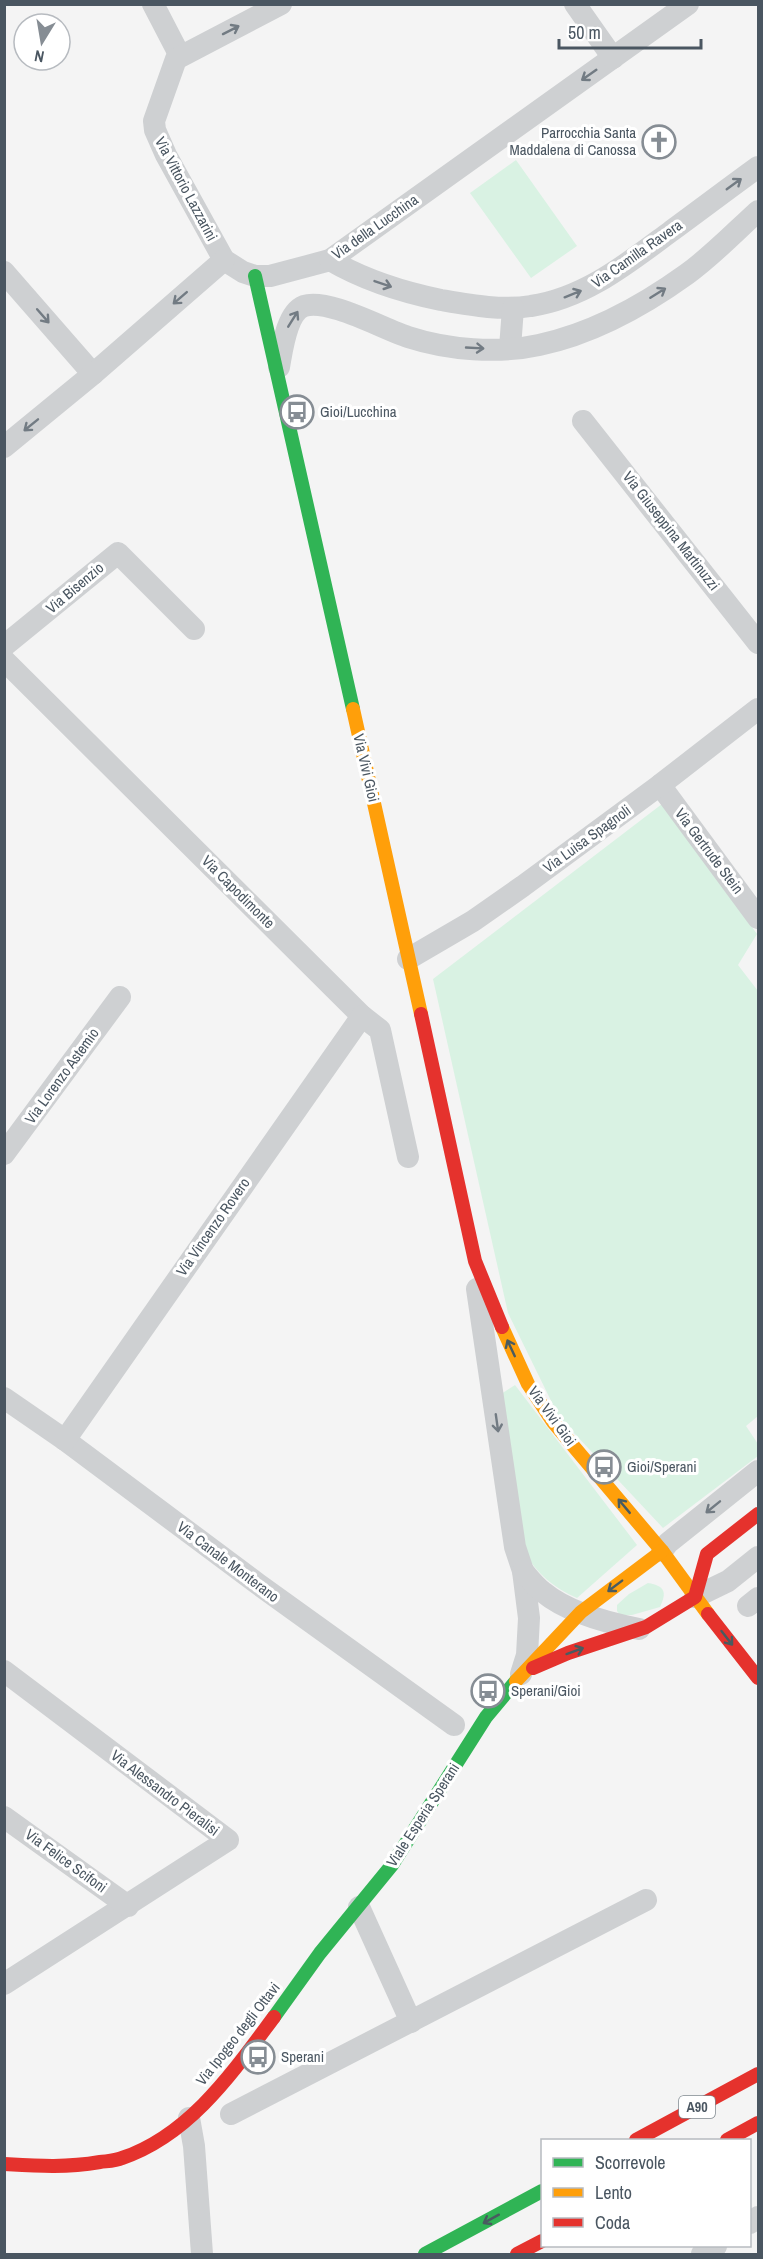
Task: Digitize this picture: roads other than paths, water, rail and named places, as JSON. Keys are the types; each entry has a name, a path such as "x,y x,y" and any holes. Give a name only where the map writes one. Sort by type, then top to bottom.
{"main road":[{"name":"Via Vivi Gioi","path":"255,276 476,1261 511,1349 536,1396 559,1431 670,1551 695,1597 759,1678"},
{"path":"695,1597 701,1554 759,1514"},
{"name":"Viale Esperia Sperani","path":"320,1953 359,1907 405,1846 486,1717 521,1674 581,1612 670,1551"},
{"name":"Viale Esperia Sperani","path":"521,1674 568,1653 662,1619 695,1597"},
{"name":"Via Ipogeo degli Ottavi","path":"4,2164 69,2167 121,2159 146,2148 189,2118 215,2093 320,1953"},
{"name":"A90","path":"638,2139 759,2074"},
{"path":"729,2139 759,2123"},
{"path":"425,2254 541,2192"},
{"path":"518,2254 541,2242"}],"street":[{"path":"153,4 180,56 281,4"},
{"path":"575,4 613,58"},
{"name":"Via della Lucchina","path":"255,276 270,276 330,260 688,4"},
{"name":"Via Vittorio Lazzarini","path":"180,56 171,68 156,112 154,126 166,155 224,260"},
{"name":"Via Camilla Ravera","path":"330,260 375,282 427,297 477,306 513,308 534,306 587,288 622,268 759,167"},
{"path":"277,375 291,320 301,308 312,305 331,307 409,338 435,344 470,348 510,348 540,345 562,338 633,307 688,274 759,211"},
{"path":"4,447 93,374 224,260 243,272 255,276"},
{"path":"4,272 93,374"},
{"path":"510,348 513,308"},
{"name":"Via Giuseppina Martinuzzi","path":"583,421 759,643"},
{"name":"Via Bisenzio","path":"4,646 117,553 194,629"},
{"name":"Via Capodimonte","path":"4,660 362,1016 380,1030 408,1157"},
{"name":"Via Luisa Spagnoli","path":"408,959 473,921 660,785 759,709"},
{"name":"Via Gertrude Stein","path":"660,785 759,918"},
{"name":"Via Lorenzo Astemio","path":"4,1154 120,997"},
{"name":"Via Vincenzo Rovero","path":"65,1440 362,1016"},
{"name":"Via Vivi Gioi","path":"476,1261 477,1287 515,1547 523,1571 529,1633 527,1655 521,1674"},
{"name":"Via Canale Monterano","path":"4,1398 65,1440 258,1584 454,1725"},
{"name":"Viale Esperia Sperani","path":"670,1551 668,1543 758,1471"},
{"name":"Viale Esperia Sperani","path":"695,1597 728,1581 759,1557"},
{"name":"Via Vivi Gioi","path":"523,1571 548,1596 601,1620 639,1629"},
{"name":"Via Alessandro Pieralisi","path":"4,1671 228,1840 4,1984"},
{"name":"Via Felice Scifoni","path":"4,1816 128,1906"},
{"path":"231,2114 645,1900"},
{"path":"359,1907 411,2022"},
{"path":"189,2118 194,2146 202,2254"}],"place":[{"name":"Parrocchia Santa Maddalena di Canossa","path":"659,142"},
{"name":"Gioi/Lucchina","path":"297,412"},
{"name":"Gioi/Sperani","path":"604,1467"},
{"name":"Sperani/Gioi","path":"488,1691"},
{"name":"Sperani","path":"258,2057"}]}
